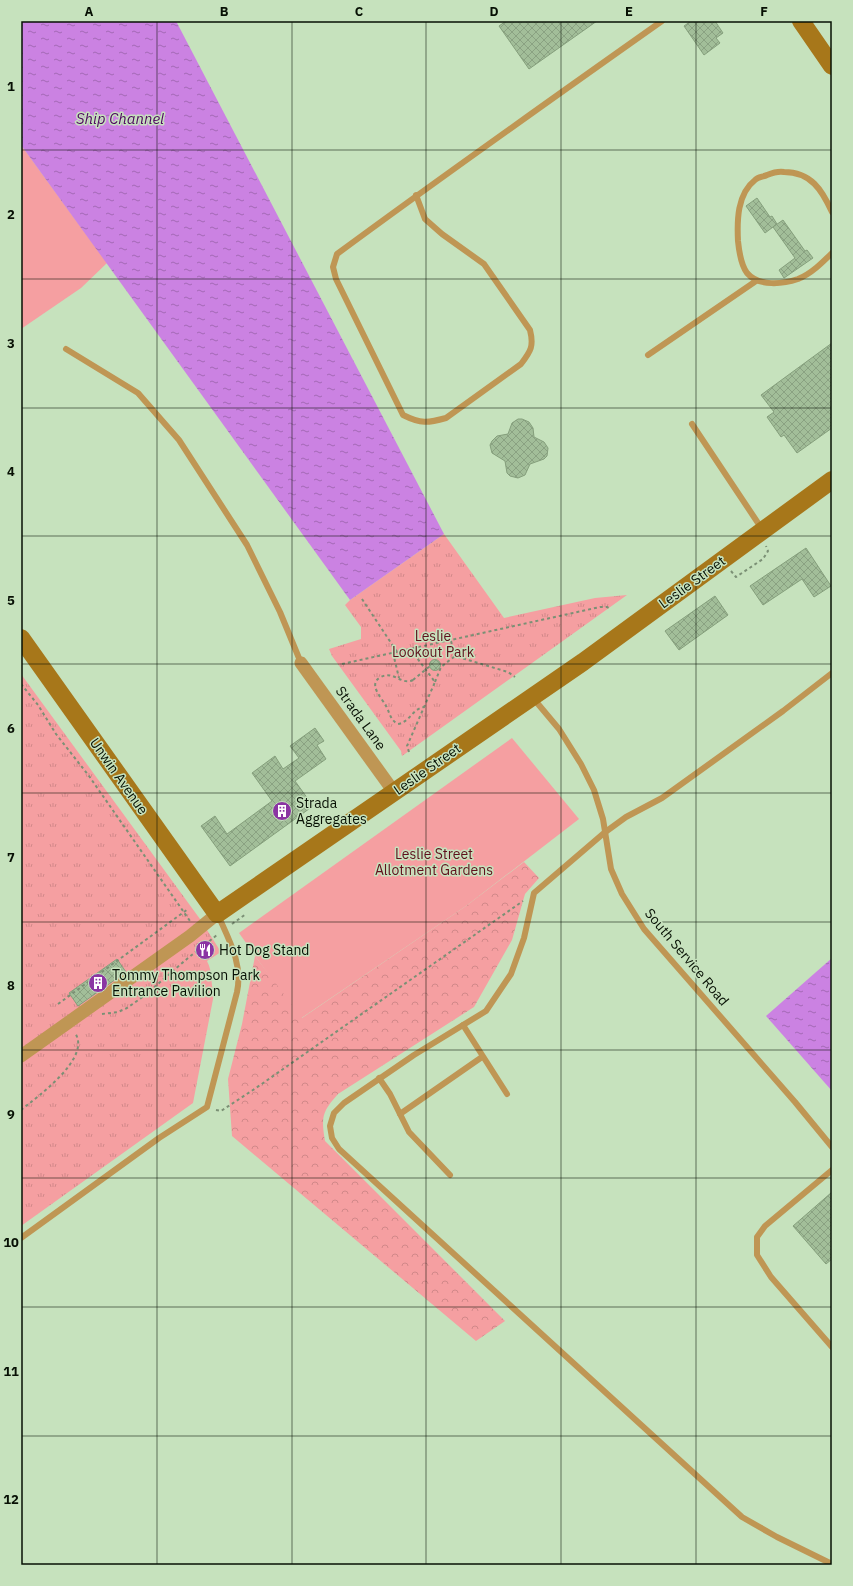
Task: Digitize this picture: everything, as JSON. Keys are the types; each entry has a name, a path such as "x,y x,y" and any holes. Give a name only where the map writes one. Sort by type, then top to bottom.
{"street":[{"path":"801,21 832,66"},
{"name":"Leslie Street","path":"21,1056 190,936 217,914 764,537 832,480"},
{"name":"Unwin Avenue","path":"21,638 217,914"},
{"name":"Strada Lane","path":"301,663 394,792"}],"lane":[{"path":"416,195 425,219 442,234 484,264 530,330 533,342 530,352 521,364 446,418 433,422 417,422 403,415 336,279 333,267 337,254 416,195 662,21"},
{"path":"832,212 823,193 810,179 798,174 785,172 774,173 756,179 747,189 740,202 737,224 740,254 747,273 756,281 774,284 799,278 823,263 832,253"},
{"path":"648,355 756,281"},
{"path":"66,349 138,393 179,440 247,545 280,612 301,663"},
{"path":"692,424 764,537"},
{"path":"832,673 783,711 662,798 626,817 604,833 534,893 524,938 511,974 486,1011 379,1078 346,1101 334,1113 331,1120 330,1131 337,1147 742,1517 777,1537 832,1564"},
{"name":"South Service Road","path":"532,697 559,730 582,764 594,790 603,819 610,869 622,894 644,930 790,1096 832,1147"},
{"path":"21,1238 159,1138 207,1108 240,976 237,961 217,914"},
{"path":"463,1025 507,1094"},
{"path":"400,1114 482,1057"},
{"path":"379,1078 390,1094 409,1132 450,1175"},
{"path":"832,1170 765,1226 758,1237 757,1255 771,1277 832,1347"}],"path":[{"path":"730,570 736,577 763,559 768,551 764,537"},
{"path":"362,599 397,652"},
{"path":"342,664 600,607 607,607 611,609"},
{"path":"451,641 455,656"},
{"path":"410,649 435,682"},
{"path":"393,653 399,678"},
{"path":"455,656 508,672 515,677"},
{"path":"409,752 407,746 441,667 455,656"},
{"path":"424,707 416,709 402,723 398,724 394,722 386,705 377,693 375,683 380,677 386,675 406,681 414,680 430,666"},
{"path":"21,684 38,705 56,734 89,776 190,922"},
{"path":"207,1108 221,1111 534,893"},
{"path":"58,1004 188,909"},
{"path":"82,1013 108,1014 127,1008 144,996 206,943"},
{"path":"21,1110 61,1076 71,1063 77,1049 78,1040 66,1023"}],"green space":[{"path":"21,145 107,263 81,288 21,329"},
{"name":"Leslie Lookout Park","path":"444,534 504,618 595,598 627,595 402,756 401,751 332,656 329,649 361,639 361,627 345,605 350,600"},
{"path":"21,674 200,919 221,952 207,961 210,969 214,994 193,1103 21,1226"},
{"name":"Leslie Street Allotment Gardens","path":"512,738 579,819 466,906 300,1019 239,933"},
{"path":"524,862 539,878 525,894 512,940 474,1007 338,1094 326,1110 323,1120 325,1141 505,1321 476,1341 232,1136 228,1079 242,1024 255,956 302,1018 466,906"}],"water":[{"name":"Ship Channel","path":"21,21 176,21 444,534 350,600 21,145"},
{"path":"832,958 832,1091 766,1016"}],"building":[{"path":"506,21 597,21 529,69 499,26"},
{"path":"691,21 715,21 723,33 716,38 720,43 704,55 684,26"},
{"path":"757,198 770,217 772,216 777,224 765,233 746,206"},
{"path":"783,220 805,251 807,250 813,258 784,278 779,270 795,258 773,227"},
{"path":"832,343 832,428 797,453 784,435 781,437 767,417 774,412 761,395"},
{"path":"518,419 529,422 533,428 534,437 544,442 548,448 547,456 544,459 530,464 525,475 518,478 510,476 507,473 505,461 492,453 490,445 497,436 508,434 512,423"},
{"path":"806,548 831,586 814,597 802,579 763,605 750,586"},
{"path":"715,596 728,615 679,650 665,631"},
{"path":"433,660 437,660 439,661 439,669 433,670 430,667 430,663"},
{"name":"Strada Aggregates","path":"315,728 324,741 317,745 326,759 295,781 313,806 230,866 201,826 215,816 227,834 272,801 252,773 275,756 283,769 299,758 290,746"},
{"name":"Tommy Thompson Park Entrance Pavilion","path":"117,959 126,972 78,1006 69,993"},
{"path":"832,1192 832,1259 826,1264 793,1226"}],"place":[{"name":"Strada Aggregates","path":"282,811"},
{"name":"Hot Dog Stand","path":"205,950"},
{"name":"Tommy Thompson Park Entrance Pavilion","path":"98,983"}]}
